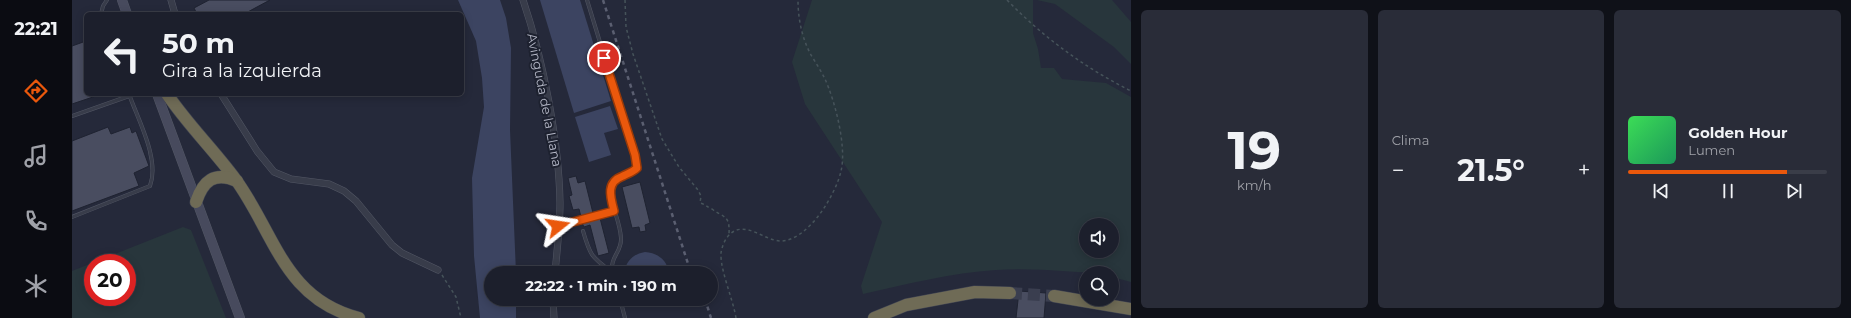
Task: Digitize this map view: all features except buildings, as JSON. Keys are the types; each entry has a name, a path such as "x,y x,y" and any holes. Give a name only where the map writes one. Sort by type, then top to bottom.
{"highway":[{"path":"168,96 186,121 237,181 278,254 299,283 312,295 332,308 360,318"},
{"path":"196,202 202,187 212,178 225,177 237,181"},
{"path":"874,318 906,305 975,292 1010,293"},
{"path":"1054,296 1131,309"}],"main road":[{"path":"122,0 126,12"},
{"path":"158,96 240,318"}],"street":[{"path":"171,0 174,12"},
{"name":"Avinguda de la Llana","path":"523,0 537,49 551,120 559,175 555,266"},
{"path":"222,96 257,151 274,172 291,179 329,184 344,191 356,201 392,245 402,253 438,270"},
{"path":"553,306 554,318"}],"lane":[{"path":"102,12 103,6 108,0"},
{"path":"587,0 637,163 637,168 634,171 616,179 612,185 610,195 620,231 621,243 612,260 612,266"},
{"path":"72,116 126,96"},
{"path":"72,217 150,186 154,178 153,160 129,96"},
{"path":"558,226 614,211"},
{"path":"583,231 590,254 604,266"},
{"path":"622,306 625,318"}],"path":[{"path":"625,0 626,27 633,54 662,139 679,166 698,190 701,196 700,203 720,213 726,218 730,226 729,234 723,245 721,258 736,318"},
{"path":"729,234 742,229 780,241 792,238 808,226 824,208 840,178 843,164 840,132 827,84 804,38 799,18 798,0"},
{"path":"1007,0 1032,25 1057,44 1104,77 1131,92"},
{"path":"438,270 451,287 456,297 461,318"}],"shaded area":[{"path":"812,0 1033,0 1033,33 1038,49 1041,68 1054,68 1062,79 1106,83 1131,97 1131,282 1119,279 1119,266 1079,266 1079,272 1011,269 979,271 946,276 863,294 861,286 882,222 805,104 792,62"},
{"path":"1037,0 1112,0 1131,22 1131,64 1114,47 1055,4"},
{"path":"183,227 191,230 226,318 72,318 72,271 84,266 84,306 136,306 136,254 115,254"}],"water":[{"path":"458,0 500,0 506,18 511,48 510,130 516,266 484,266 484,306 516,306 516,318 480,318 474,256 472,178 484,107 482,78 476,41"},
{"path":"540,0 580,0 611,101 574,113"},
{"path":"610,106 618,129 604,133 611,155 589,162 575,117"},
{"path":"645,252 654,254 661,258 667,266 626,266 637,254"}],"tunnel":[{"path":"1010,293 1054,296"}],"railway":[{"path":"603,0 689,266"},
{"path":"707,306 711,318"}],"route":[{"path":"558,226 614,211 610,195 612,185 616,179 634,171 637,168 635,155 604,58"}]}
